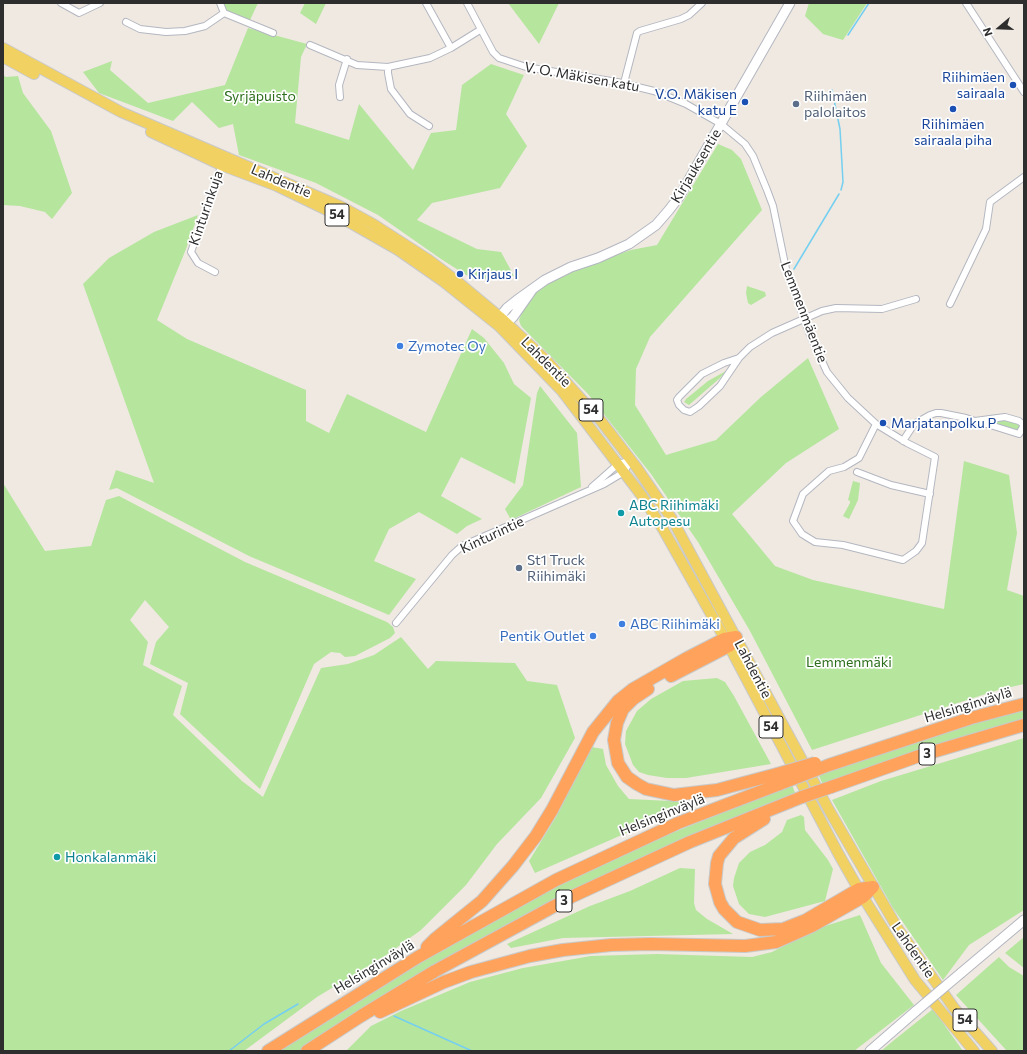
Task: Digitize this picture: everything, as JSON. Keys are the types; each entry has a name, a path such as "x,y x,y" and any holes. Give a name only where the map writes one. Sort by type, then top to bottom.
{"highway":[{"path":"730,641 639,694 627,704 617,723 614,740 618,764 627,777 646,789 674,795 718,790 778,779"},
{"path":"418,957 435,939 482,901 513,866 536,836 552,810 593,732 618,701 652,677 730,641"},
{"name":"Helsinginväylä","path":"268,1051 418,957 510,904 616,850 778,779 828,762 852,757 972,718 1024,704"},
{"name":"3","path":"307,1051 434,971 571,897 690,842 802,797 919,756 1024,725"},
{"path":"777,807 763,820 734,838 719,856 715,870 716,890 720,902 729,915 737,922 760,930 779,929 806,920 873,887"},
{"path":"361,1016 378,1013 444,982 471,972 530,956 563,950 611,945 650,944 745,946 776,942 812,926 861,893"}],"main road":[{"name":"Lahdentie","path":"3,48 121,112 277,186 363,229 502,322 548,362 601,421 631,460 681,535 730,641 838,853 915,980 974,1051"},
{"name":"Lahdentie","path":"3,57 170,142 223,161"},
{"name":"Lahdentie","path":"502,322 562,392 624,472 663,529 898,929 954,1008 992,1051"}],"street":[{"path":"61,3 79,13 100,3"},
{"path":"220,3 224,14 273,33"},
{"path":"426,3 451,48"},
{"name":"V. O. Mäkisen katu","path":"467,3 493,52 506,61 526,67 624,83 654,91 686,104 721,124"},
{"path":"624,83 637,33 681,20 702,3"},
{"name":"Kirjauksentie","path":"502,322 517,300 556,273 598,258 629,244 656,225 679,197 790,3"},
{"path":"966,3 1024,92"},
{"path":"126,22 140,29 166,32 185,31 205,26 224,14"},
{"path":"310,45 347,59 357,65 388,67 423,61 451,48 480,30"},
{"path":"340,97 339,86 347,59"},
{"path":"388,67 391,89 410,114 429,126"},
{"name":"Lemmenmäentie","path":"721,124 745,144 759,169 772,206 786,269 804,320 819,356 836,385 876,424 903,441 932,454 935,457 930,494"},
{"name":"Kinturinkuja","path":"215,272 198,263 191,252 223,161"},
{"path":"950,304 986,229 990,202 1024,177"},
{"path":"739,358 724,362 702,374 679,396 677,400 679,405 684,410 690,412 699,406 723,382 739,358 760,340 829,308 882,309 916,299"},
{"path":"903,441 914,424 930,415 941,413 1019,434 1024,425 1019,421 1005,417 975,422"},
{"path":"857,472 891,485 930,494 922,543 916,551 903,560 836,544 815,542 802,534 793,521 803,494 829,471 844,467 859,458 876,424"},
{"name":"Kinturintie","path":"590,489 618,464 631,460"},
{"name":"Kinturintie","path":"396,623 452,555 462,546 604,484 624,472 631,460"},
{"path":"870,1051 1024,920"}],"green space":[{"path":"220,3 258,3 250,20 225,12"},
{"path":"305,3 326,3 316,24 300,13"},
{"path":"508,3 559,3 539,44"},
{"path":"809,3 867,3 843,40 823,34 805,16"},
{"name":"Syrjäpuisto","path":"248,28 307,44 301,57 295,123 349,140 359,104 413,170 431,133 456,130 462,85 491,64 524,75 506,114 527,146 500,188 432,203 417,220 477,249 501,252 514,276 474,280 378,215 316,183 239,155 233,124 219,128 192,102 173,121 99,93 83,72 112,61 110,70 148,103 225,85"},
{"path":"3,75 6,77 18,76 23,93 51,131 72,193 52,219 45,212 20,206 3,205"},
{"name":"Lemmenmäki","path":"718,144 732,150 741,159 762,210 650,337 636,369 635,405 666,455 716,440 761,397 808,358 839,429 786,463 732,514 775,566 813,580 944,609 964,461 1009,475 1017,533 1007,590 1024,596 1024,684 998,690 812,750 750,631 698,542 651,474 588,394 521,326 519,320 524,307 536,292 548,282 572,270 631,250 657,245"},
{"path":"198,215 157,320 187,339 306,390 306,421 329,433 347,394 426,432 472,329 484,338 504,363 514,384 531,398 515,484 461,457 441,496 482,519 467,526 457,534 419,512 389,529 374,561 416,579 389,615 249,556 117,488 109,490 116,470 154,483 83,284 109,258 154,232"},
{"path":"747,286 765,292 766,296 751,305 748,303 746,293"},
{"path":"726,371 689,405 684,402 708,381"},
{"path":"540,386 577,433 581,487 511,520 505,509 523,485 537,393"},
{"path":"1003,419 1019,425 1019,429 1016,431 987,422"},
{"path":"853,481 860,483 858,500 849,519 843,516 850,503 848,500"},
{"path":"3,483 45,551 91,546 106,500 119,496 245,562 387,622 393,627 395,633 390,638 355,656 345,657 340,653 331,652 314,664 260,789 180,714 188,683 150,664 156,642 169,627 145,600 130,620 148,642 143,665 182,686 173,715 242,781 263,797 321,668 348,664 374,655 401,637 428,669 436,661 515,663 527,681 557,685 575,738 541,798 497,844 466,885 421,930 385,956 317,997 244,1051 3,1051"},
{"path":"717,678 725,682 734,696 771,764 686,778 667,778 639,772 633,765 625,744 626,731 637,711 651,699 683,681"},
{"path":"1024,710 1024,721 823,785 819,776 841,766 958,728"},
{"path":"1024,738 1024,910 969,945 943,980 893,908 832,800 881,781"},
{"path":"592,747 603,749 606,765 618,786 629,799 691,802 688,806 535,873 529,861 556,817"},
{"path":"792,785 796,795 677,843 350,1018 301,1051 280,1051 345,1008 424,961 556,887 672,833"},
{"path":"801,815 804,817 805,830 833,869 825,901 765,917 749,914 739,904 733,886 739,863 750,852 765,845 782,832 787,820"},
{"path":"680,868 695,869 694,903 696,910 707,919 733,934 563,938 511,948 507,944 590,906 630,891"},
{"path":"860,915 881,963 914,1005 854,1051 346,1051 371,1026 401,1011 470,982 523,968 591,956 657,954 752,957 772,952 819,928"},
{"path":"1024,937 1024,968 1005,953"},
{"path":"999,957 1009,967 1024,976 1024,1051 1007,1051 956,995"},
{"path":"933,1009 963,1051 881,1051 893,1041"}],"waterway":[{"path":"848,35 869,3"},
{"path":"832,90 840,129 843,182 841,190"},
{"path":"794,269 839,194"},
{"path":"229,1051 264,1024 298,1004"},
{"path":"394,1016 472,1051"}],"place":[{"name":"Riihimäen sairaala","path":"1013,85"},
{"name":"V.O. Mäkisen katu E","path":"745,102"},
{"name":"Riihimäen palolaitos","path":"796,104"},
{"name":"Riihimäen sairaala piha","path":"953,109"},
{"name":"Kirjaus I","path":"460,274"},
{"name":"Zymotec Oy","path":"400,346"},
{"name":"Marjatanpolku P","path":"883,423"},
{"name":"ABC Riihimäki Autopesu","path":"621,513"},
{"name":"St1 Truck Riihimäki","path":"519,568"},
{"name":"ABC Riihimäki","path":"622,624"},
{"name":"Pentik Outlet","path":"593,636"},
{"name":"Honkalanmäki","path":"57,857"}]}
